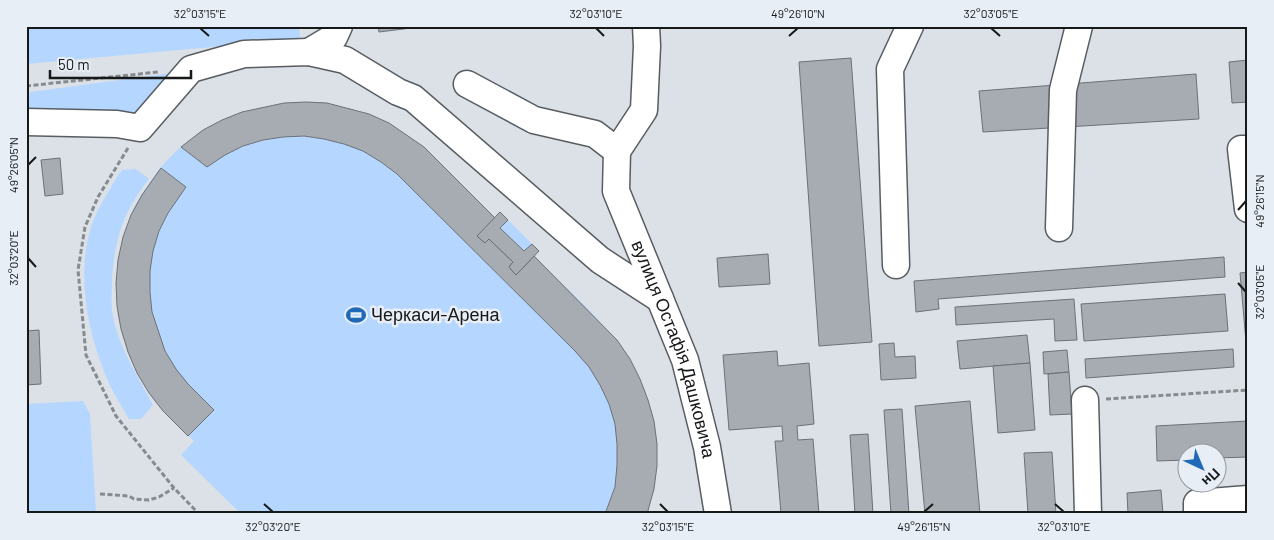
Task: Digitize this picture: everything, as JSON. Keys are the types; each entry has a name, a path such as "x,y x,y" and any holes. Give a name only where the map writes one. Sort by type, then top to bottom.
{"street":[{"path":"309,52 334,37 339,26"},
{"path":"467,84 534,120 595,134 617,151 644,110 646,26"},
{"path":"896,265 890,69 910,26"},
{"path":"1059,228 1063,90 1079,26"},
{"path":"26,122 117,124 140,128 192,69 244,54 309,52 345,60 398,92 413,98 600,260 660,299"},
{"path":"1248,149 1241,149 1248,209"},
{"name":"вулиця Остафія Дашковича","path":"617,151 616,191 685,360 707,447 718,514"},
{"path":"1085,400 1088,514"},
{"path":"1197,514 1197,503 1248,499"}],"path":[{"path":"26,86 192,69"},
{"path":"140,128 98,198 85,227 78,270 86,355 116,416 174,488 200,514"},
{"path":"1085,400 1248,390"},
{"path":"100,494 129,496 134,499 149,500 159,497 174,488"}],"shaded area":[{"path":"26,26 299,26 300,39 26,64"},
{"path":"172,73 142,112 28,113 30,92"},
{"name":"Черкаси-Арена","path":"306,102 338,106 366,114 390,125 412,139 452,175 495,218 500,212 539,251 534,257 607,329 636,371 646,395 653,420 654,484 647,514 241,514 181,455 194,441 164,411 139,376 127,350 119,322 117,306 131,215 148,185 163,165 197,135 216,123 237,114 282,104"},
{"path":"136,169 149,179 126,215 118,240 113,266 112,308 118,336 123,348 153,405 141,419 129,419 109,383 98,354 88,316 84,277 88,239 95,215 122,170"},
{"path":"83,401 90,414 96,512 26,514 26,404"}],"building":[{"path":"378,26 419,26 419,27 379,32"},
{"path":"851,58 872,342 819,346 799,62"},
{"path":"1248,60 1248,102 1232,103 1229,62"},
{"path":"1196,74 1199,119 983,132 979,91"},
{"path":"284,103 327,103 369,114 389,123 424,147 495,218 477,236 485,243 489,239 513,262 509,267 516,275 534,256 617,340 630,359 640,379 654,421 657,466 654,489 647,514 605,514 615,487 617,444 615,424 609,404 589,367 397,174 363,151 344,144 304,136 263,140 243,146 207,167 181,147 203,130 242,112"},
{"path":"60,158 63,194 45,196 41,160"},
{"path":"161,168 186,187 168,213 159,231 153,251 150,271 152,312 165,351 176,369 214,410 188,436 163,411 137,373 121,329 117,306 118,260 123,237 131,215 142,195"},
{"path":"500,212 508,220 500,228 524,251 532,244 539,251 516,275 509,267 513,262 489,239 485,243 477,236"},
{"path":"768,254 770,284 719,287 717,258"},
{"path":"1224,257 1225,277 938,299 939,309 916,312 914,281"},
{"path":"1248,272 1248,365 1240,273"},
{"path":"1225,294 1228,331 1084,341 1081,304"},
{"path":"1074,299 1077,340 1055,341 1054,319 956,325 955,307"},
{"path":"39,330 41,384 26,385 26,331"},
{"path":"1027,335 1030,363 960,369 957,341"},
{"path":"894,343 895,357 915,356 916,378 881,380 879,344"},
{"path":"1233,349 1234,367 1086,378 1085,359"},
{"path":"1067,350 1069,372 1044,374 1043,352"},
{"path":"777,351 778,366 809,363 814,424 797,426 798,440 813,439 819,514 781,514 775,441 783,441 782,426 729,430 723,355"},
{"path":"1030,363 1035,430 998,433 993,366"},
{"path":"1069,372 1072,414 1050,415 1048,374"},
{"path":"970,401 980,514 925,514 915,406"},
{"path":"902,409 909,514 891,514 884,410"},
{"path":"1248,421 1248,457 1226,458 1226,442 1176,442 1176,460 1157,461 1156,426"},
{"path":"868,434 873,514 855,514 850,435"},
{"path":"1052,452 1056,514 1028,514 1024,453"},
{"path":"1161,490 1163,514 1128,514 1127,493"}],"place":[{"name":"Черкаси-Арена","path":"356,315"}]}
